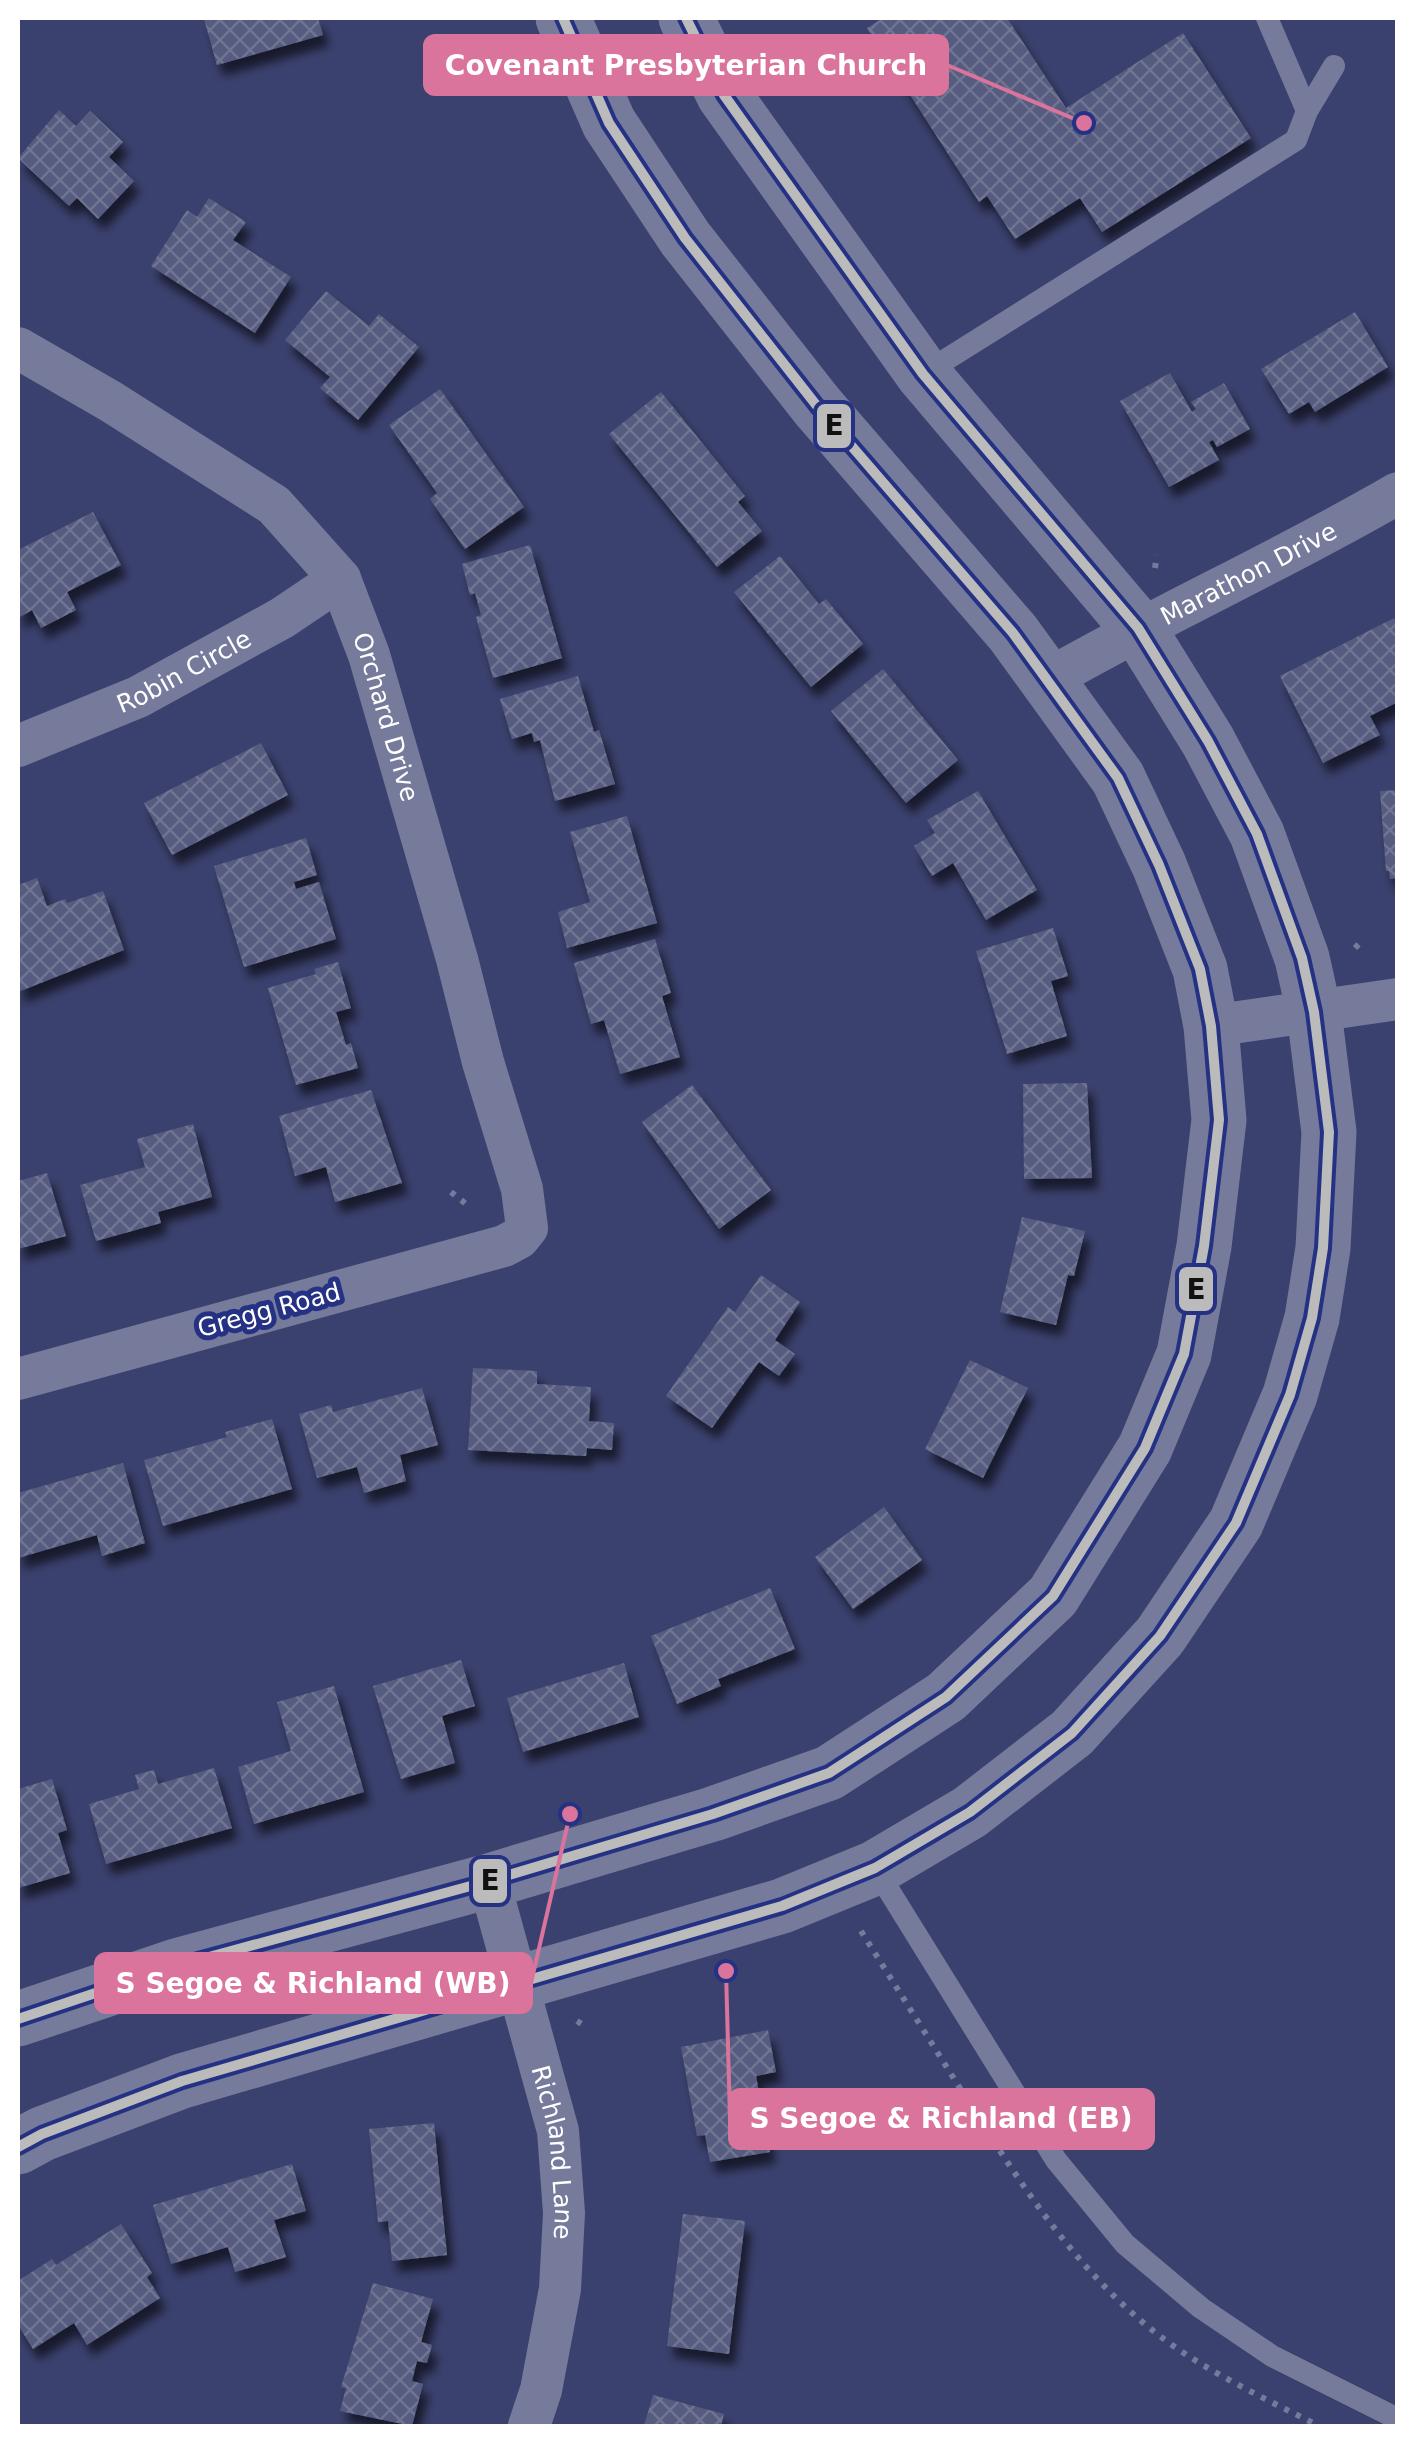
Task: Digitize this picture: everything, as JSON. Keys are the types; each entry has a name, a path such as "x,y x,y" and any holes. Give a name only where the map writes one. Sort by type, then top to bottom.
{"street":[{"path":"18,2019 176,1966 490,1881 713,1814 829,1772 946,1697 1053,1596 1144,1448 1184,1354 1204,1246 1219,1120 1211,1026 1200,969 1118,778 1014,634 816,406 685,238 609,123 563,18"},
{"path":"18,2147 42,2134 182,2081 782,1906 875,1868 970,1812 1072,1733 1160,1636 1236,1523 1290,1395 1312,1318 1320,1266 1329,1132 1314,1012 1302,958 1257,834 1208,741 1138,628 923,374 724,96 686,18"},
{"name":"Orchard Drive","path":"18,348 274,505 340,579 369,655 522,1188 527,1228 519,1238"},
{"name":"Marathon Drive","path":"1047,680 1138,628 1343,525 1398,493"},
{"name":"Robin Circle","path":"18,746 138,697 282,618 340,579"},
{"path":"1211,1026 1398,999"},
{"name":"Gregg Road","path":"18,1378 485,1251 519,1238"},
{"name":"Richland Lane","path":"490,1881 558,2131 564,2213 560,2290 529,2426"}],"lane":[{"path":"1267,18 1307,111"},
{"path":"923,374 1296,140 1307,111 1334,66"},
{"path":"875,1868 1056,2160 1124,2244 1201,2308 1272,2356 1398,2419"}],"path":[{"path":"1155,568 1157,555"},
{"path":"1355,948 1362,941"},
{"path":"451,1192 466,1204"},
{"path":"578,2022 588,2028"},
{"path":"1224,2378 1320,2426"}],"building":[{"path":"318,18 323,35 217,65 204,19"},
{"path":"883,18 1007,18 1066,108 1183,33 1251,138 1102,232 1080,198 1015,239 987,196 979,202 867,28"},
{"path":"59,110 76,126 90,111 123,142 109,157 134,181 98,219 77,198 69,206 18,158"},
{"path":"209,198 246,222 233,240 291,277 255,333 151,266 187,210 197,217"},
{"path":"326,291 369,326 379,314 419,347 358,420 320,388 330,377 285,340"},
{"path":"1355,312 1388,367 1315,412 1309,402 1289,414 1261,369"},
{"path":"1170,373 1192,412 1196,409 1191,402 1224,383 1250,429 1217,447 1213,440 1209,442 1219,460 1169,487 1120,401"},
{"path":"440,389 524,507 465,549 430,499 437,493 389,425"},
{"path":"661,392 745,496 738,502 762,531 717,567 609,434"},
{"path":"93,512 121,565 67,592 76,610 41,628 32,610 18,618 18,550"},
{"path":"530,545 562,658 493,678 476,617 481,615 475,593 470,595 462,564"},
{"path":"780,556 819,604 826,599 863,644 811,687 734,592"},
{"path":"1394,618 1398,625 1398,702 1370,716 1380,735 1323,763 1280,676"},
{"path":"883,669 958,760 906,803 831,711"},
{"path":"578,676 594,732 599,730 615,784 555,801 540,740 534,742 532,733 512,739 500,699"},
{"path":"261,743 288,795 172,855 144,803"},
{"path":"1398,790 1398,878 1390,879 1386,871 1380,791"},
{"path":"978,791 1037,890 986,920 953,863 932,876 914,846 935,833 927,820"},
{"path":"627,816 657,923 567,948 558,912 590,902 570,832"},
{"path":"306,838 317,875 294,882 296,889 319,882 336,939 244,967 214,866"},
{"path":"37,878 47,906 103,891 124,950 18,992 18,885"},
{"path":"1053,928 1068,976 1051,981 1067,1036 1007,1054 976,951"},
{"path":"655,939 671,993 662,996 680,1057 620,1074 604,1020 591,1024 574,963"},
{"path":"338,962 351,1008 336,1012 358,1068 296,1085 268,988 316,974 314,969"},
{"path":"1087,1083 1092,1178 1024,1179 1023,1084"},
{"path":"692,1085 771,1190 719,1229 642,1122"},
{"path":"371,1090 402,1183 335,1202 326,1167 295,1176 279,1116"},
{"path":"193,1124 212,1197 158,1212 161,1223 96,1241 80,1185 145,1167 137,1139"},
{"path":"47,1173 66,1236 18,1249 18,1181"},
{"path":"1022,1217 1085,1231 1074,1276 1068,1275 1056,1325 1000,1312"},
{"path":"761,1275 800,1302 775,1340 795,1354 779,1376 759,1362 712,1428 666,1396 728,1307 735,1312"},
{"path":"970,1360 1028,1388 983,1478 925,1449"},
{"path":"473,1368 537,1371 537,1384 591,1387 589,1421 614,1423 612,1450 587,1448 586,1456 468,1450"},
{"path":"422,1388 438,1445 400,1455 406,1481 364,1493 357,1467 317,1478 299,1414 331,1405 333,1412"},
{"path":"272,1419 292,1489 163,1526 144,1460 227,1437 225,1432"},
{"path":"123,1463 145,1543 102,1556 97,1535 18,1558 18,1493"},
{"path":"884,1507 922,1560 853,1609 815,1557"},
{"path":"770,1588 795,1649 718,1679 721,1686 677,1704 651,1636"},
{"path":"461,1660 475,1706 442,1716 455,1763 401,1779 373,1686"},
{"path":"624,1663 639,1717 523,1752 507,1698"},
{"path":"334,1686 364,1792 254,1824 238,1767 291,1751 277,1702"},
{"path":"214,1768 232,1828 106,1864 89,1804 139,1789 135,1775 154,1770 158,1784"},
{"path":"52,1779 67,1830 58,1833 70,1873 18,1888 18,1789"},
{"path":"768,2030 776,2072 756,2076 770,2152 710,2162 705,2135 697,2136 681,2047"},
{"path":"434,2123 447,2255 392,2261 388,2221 378,2222 369,2129"},
{"path":"292,2164 306,2211 274,2220 286,2257 235,2272 228,2247 171,2264 153,2205"},
{"path":"683,2214 745,2221 729,2354 667,2346"},
{"path":"121,2224 152,2273 147,2277 160,2298 87,2345 74,2323 33,2349 18,2325 18,2281 52,2259 56,2265"},
{"path":"373,2283 433,2299 421,2342 432,2345 427,2363 417,2361 412,2381 423,2384 412,2426 340,2411 346,2388 341,2387"},
{"path":"653,2395 724,2414 721,2426 644,2426"}],"transit line":[{"name":"E","path":"18,2019 176,1966 489,1881 713,1814 829,1773 946,1697 1053,1596 1145,1448 1184,1354 1204,1246 1219,1120 1211,1026 1200,969 1159,865 1118,778 1013,633 817,406 685,238 609,123 563,18"},
{"name":"E","path":"18,2147 42,2134 182,2081 782,1906 875,1868 970,1812 1072,1733 1160,1636 1236,1523 1290,1395 1312,1318 1323,1248 1329,1132 1314,1012 1302,958 1257,834 1208,741 1138,628 923,374 724,95 686,18"}],"place":[{"name":"Covenant Presbyterian Church","path":"1084,123"},
{"name":"S Segoe & Richland (WB)","path":"570,1814"},
{"name":"S Segoe & Richland (EB)","path":"726,1971"}]}
